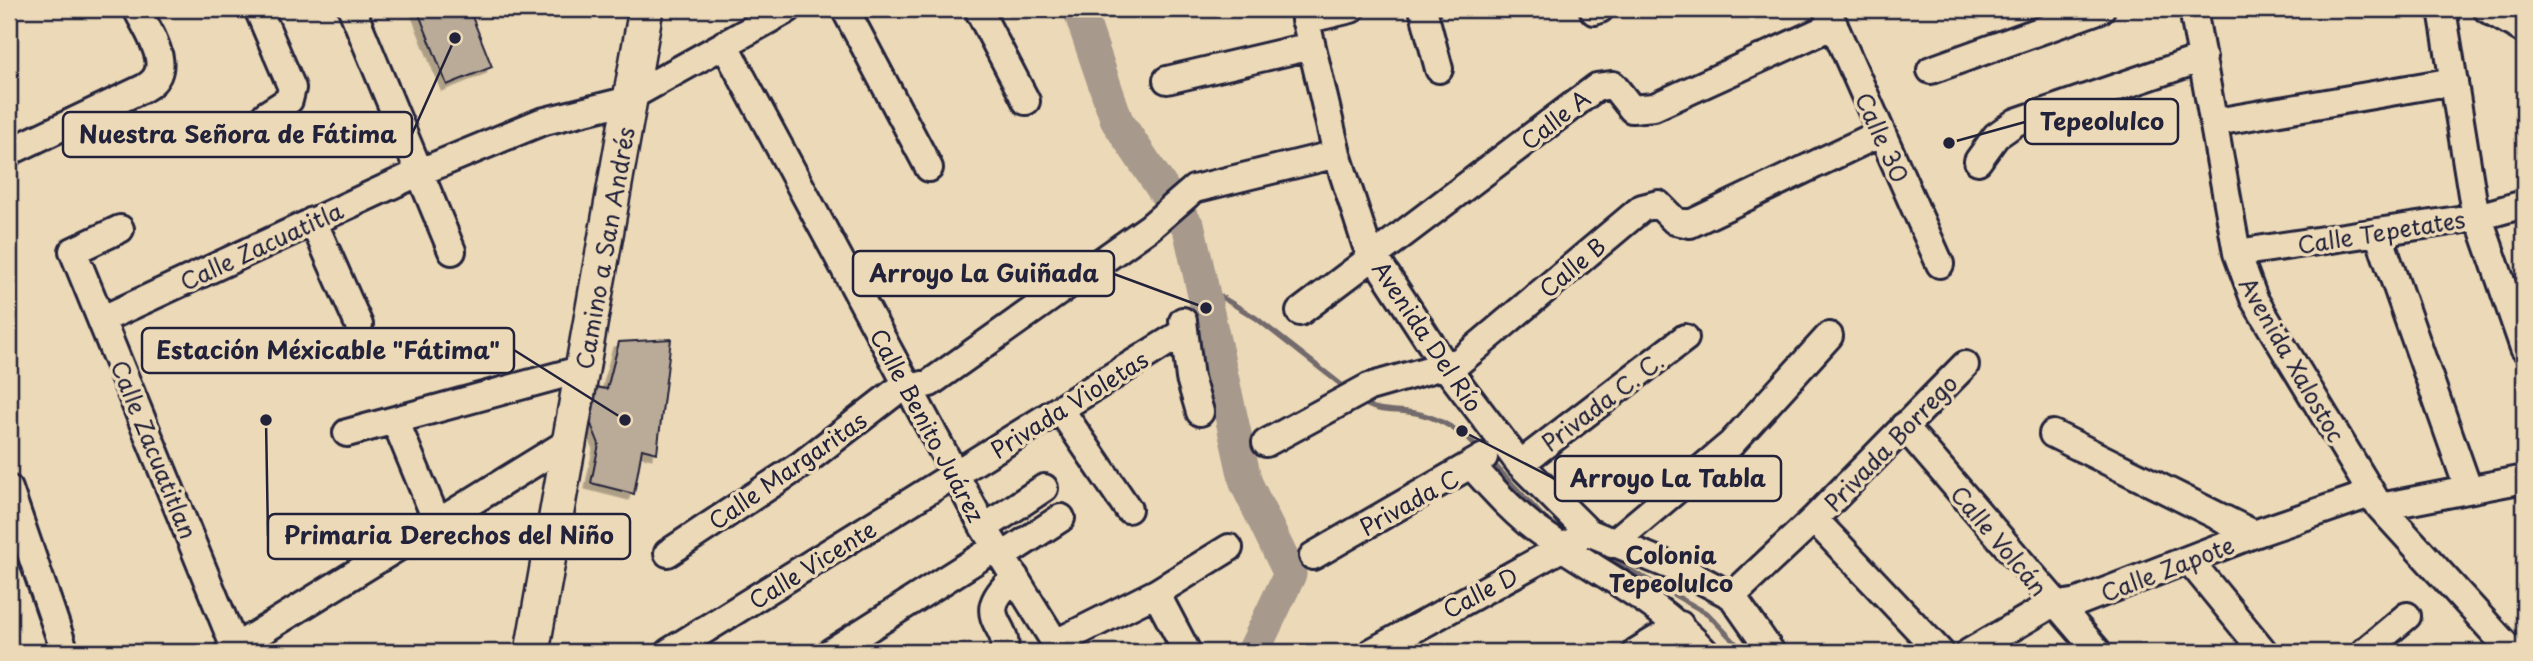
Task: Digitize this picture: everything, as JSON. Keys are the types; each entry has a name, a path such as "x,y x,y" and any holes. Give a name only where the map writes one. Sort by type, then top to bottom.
{"main road":[{"name":"Camino a San Andrés","path":"532,652 632,96 640,13"}],"street":[{"path":"9,152 144,88 158,78 162,63 137,9"},
{"path":"258,9 292,88 289,100 266,115"},
{"path":"352,9 452,251"},
{"path":"420,172 541,121 610,106 788,9"},
{"path":"845,9 929,168"},
{"path":"978,9 1026,101"},
{"path":"1304,14 1351,9"},
{"path":"1423,9 1439,69"},
{"path":"1931,70 2101,9"},
{"name":"Avenida Xalostoc","path":"2193,9 2216,122 2238,253 2244,276 2260,311 2375,501 2512,652"},
{"path":"2442,9 2478,217 2524,348"},
{"path":"2487,9 2524,30"},
{"name":"Avenida Del Río","path":"1304,14 1337,154 1359,226 1374,258 1446,367 1486,456 1520,464 1577,540 1612,544 1666,563 1732,596 1771,652"},
{"name":"Calle 30","path":"1830,17 1940,264"},
{"name":"Calle A","path":"1300,312 1601,84 1616,88 1632,109 1654,107 1830,17"},
{"name":"Calle Benito Juárez","path":"724,44 907,389 999,553 1059,647"},
{"path":"1167,80 1311,46"},
{"path":"1978,161 1996,136 2016,122 2203,58"},
{"path":"2216,122 2455,80"},
{"name":"Calle B","path":"1266,443 1369,387 1446,367 1460,360 1642,208 1658,204 1675,221 1690,225 1881,133"},
{"name":"Calle Margaritas","path":"668,553 802,464 895,392 930,383 1155,223 1194,189 1337,154"},
{"name":"Calle Zacuatitla","path":"103,319 420,172"},
{"name":"Calle Tepetates","path":"2238,253 2478,217 2524,204"},
{"path":"313,221 359,325"},
{"name":"Calle Zacuatitlan","path":"120,229 73,251 103,319 231,650"},
{"path":"2378,233 2468,488"},
{"name":"Privada Violetas","path":"955,475 1060,410 1183,327 1200,412"},
{"path":"1612,544 1731,444 1829,336"},
{"name":"Privada C. C.","path":"1520,464 1685,338"},
{"name":"Privada Borrego","path":"1732,596 1814,519 1965,365"},
{"path":"347,433 583,369"},
{"path":"1060,410 1128,509"},
{"path":"395,420 438,524"},
{"name":"Calle Volcán","path":"1904,426 2098,652"},
{"path":"2053,434 2254,534"},
{"path":"231,650 570,441"},
{"path":"1486,456 1509,508 1549,538 1577,540 1680,625 1705,652"},
{"name":"Privada C","path":"1313,556 1486,456"},
{"name":"Calle Vicente","path":"669,652 955,475"},
{"name":"Calle Zapote","path":"1970,652 2039,611 2078,602 2254,534 2375,501 2522,482"},
{"path":"1003,652 1005,647 993,618 993,608 998,595 999,553 1044,488"},
{"path":"9,489 65,652"},
{"path":"831,652 1061,518"},
{"path":"1814,519 1940,652"},
{"name":"Calle D","path":"1372,652 1410,642 1577,540"},
{"path":"1059,647 1156,593 1229,548"},
{"path":"2189,561 2264,652"},
{"path":"1156,593 1187,652"},
{"path":"2364,652 2407,616"},
{"path":"1636,652 1680,625"}],"building":[{"path":"417,9 469,9 492,67 447,85"},
{"path":"671,339 657,453 642,449 634,494 591,483 599,444 587,414 589,386 607,389 619,342"}],"waterway":[{"path":"1079,9 1117,121 1189,228 1246,483 1290,574 1253,652"},
{"path":"1200,284 1256,318 1348,390"},
{"path":"1361,401 1382,410 1412,412 1437,420 1460,433 1480,450"},
{"path":"1490,460 1545,519 1569,534"},
{"path":"1586,545 1708,614 1744,652"}],"place":[{"name":"Nuestra Señora de Fátima","path":"455,38"},
{"name":"Tepeolulco","path":"1949,143"},
{"name":"Arroyo La Guiñada","path":"1206,308"},
{"name":"Primaria Derechos del Niño","path":"266,420"},
{"name":"Estación Méxicable \"Fátima\"","path":"625,420"},
{"name":"Arroyo La Tabla","path":"1462,431"}],"district":[{"name":"Colonia Tepeolulco","path":"1671,568"}]}
